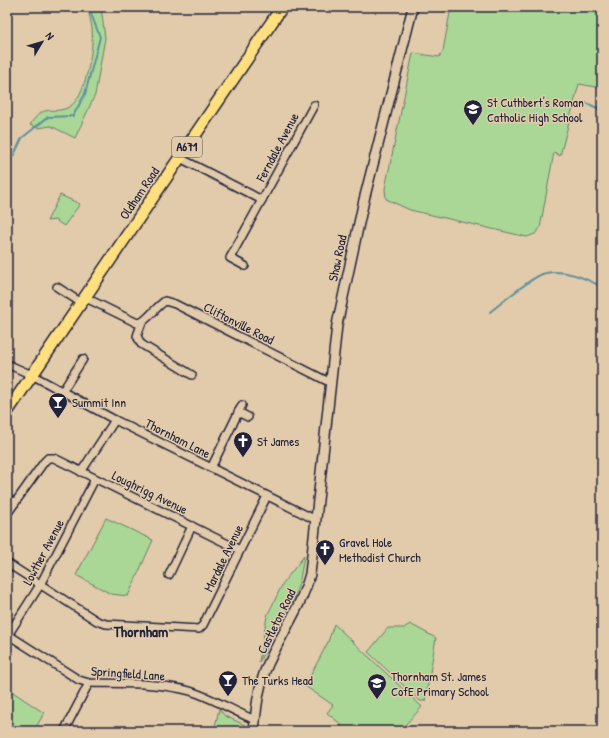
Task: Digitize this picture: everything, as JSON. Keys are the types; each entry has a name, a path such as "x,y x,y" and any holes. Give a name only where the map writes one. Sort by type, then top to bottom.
{"main road":[{"name":"Oldham Road","path":"32,375 282,7"},
{"name":"A671","path":"7,412 32,375"}],"street":[{"name":"Shaw Road","path":"316,520 323,466 329,382 337,325 347,271 413,7"},
{"name":"Ferndale Avenue","path":"246,266 230,258 314,105"},
{"path":"180,158 262,200"},
{"path":"57,287 82,300 137,322 142,322 138,336 141,344 192,375"},
{"name":"Cliftonville Road","path":"142,322 147,319 156,306 165,301 175,304 329,382"},
{"path":"62,392 83,359"},
{"name":"Thornham Lane","path":"7,364 32,375 115,420 316,520"},
{"path":"211,468 240,408 248,417"},
{"path":"81,472 115,420"},
{"name":"Loughrigg Avenue","path":"15,503 44,462 48,458 54,458 240,550"},
{"name":"Lowther Avenue","path":"7,634 40,585 95,479"},
{"name":"Mardale Avenue","path":"40,585 97,621 106,624 199,629 203,625 267,496"},
{"path":"7,498 15,503 7,514"},
{"name":"Castleton Road","path":"254,731 258,696 266,669 304,596 311,567 316,520"},
{"path":"169,575 192,526"},
{"path":"7,563 40,585"},
{"name":"Springfield Lane","path":"7,634 79,680 89,683 160,686 189,691 208,697 255,720"},
{"path":"64,731 89,683"}],"green space":[{"path":"87,7 101,7 105,38 95,95 75,138 51,126 38,128 30,125 40,113 44,111 58,110 69,107 75,102 80,94 88,71 92,47 91,20"},
{"name":"St Cuthbert's Roman Catholic High School","path":"451,7 602,7 602,88 579,84 560,156 554,152 540,228 535,234 527,237 410,210 386,199 385,189 413,53 439,57 443,51"},
{"path":"60,195 80,204 64,226 55,220 47,221"},
{"path":"106,518 153,540 128,596 111,594 76,575"},
{"path":"304,556 300,579 294,599 259,662 267,616 283,583"},
{"path":"334,624 422,707 404,726 409,731 338,731 342,725 327,713 333,705 305,686 328,642"},
{"path":"410,624 436,638 425,701 420,701 368,652 388,628 404,628"},
{"path":"7,688 44,713 34,731 7,731"},
{"path":"219,709 225,716 245,725 247,731 214,731"}],"waterway":[{"path":"14,155 22,138 48,117 73,116 85,94 100,37 91,14 91,7"},
{"path":"586,103 602,110"},
{"path":"599,139 602,130"},
{"path":"490,312 533,279 546,273 568,273 589,280 602,287"}],"place":[{"name":"St Cuthbert's Roman Catholic High School","path":"473,126"},
{"name":"Summit Inn","path":"58,419"},
{"name":"St James","path":"243,458"},
{"name":"Gravel Hole Methodist Church","path":"325,566"},
{"name":"The Turks Head","path":"228,697"},
{"name":"Thornham St. James CofE Primary School","path":"377,700"}],"district":[{"name":"Thornham","path":"141,632"}]}
